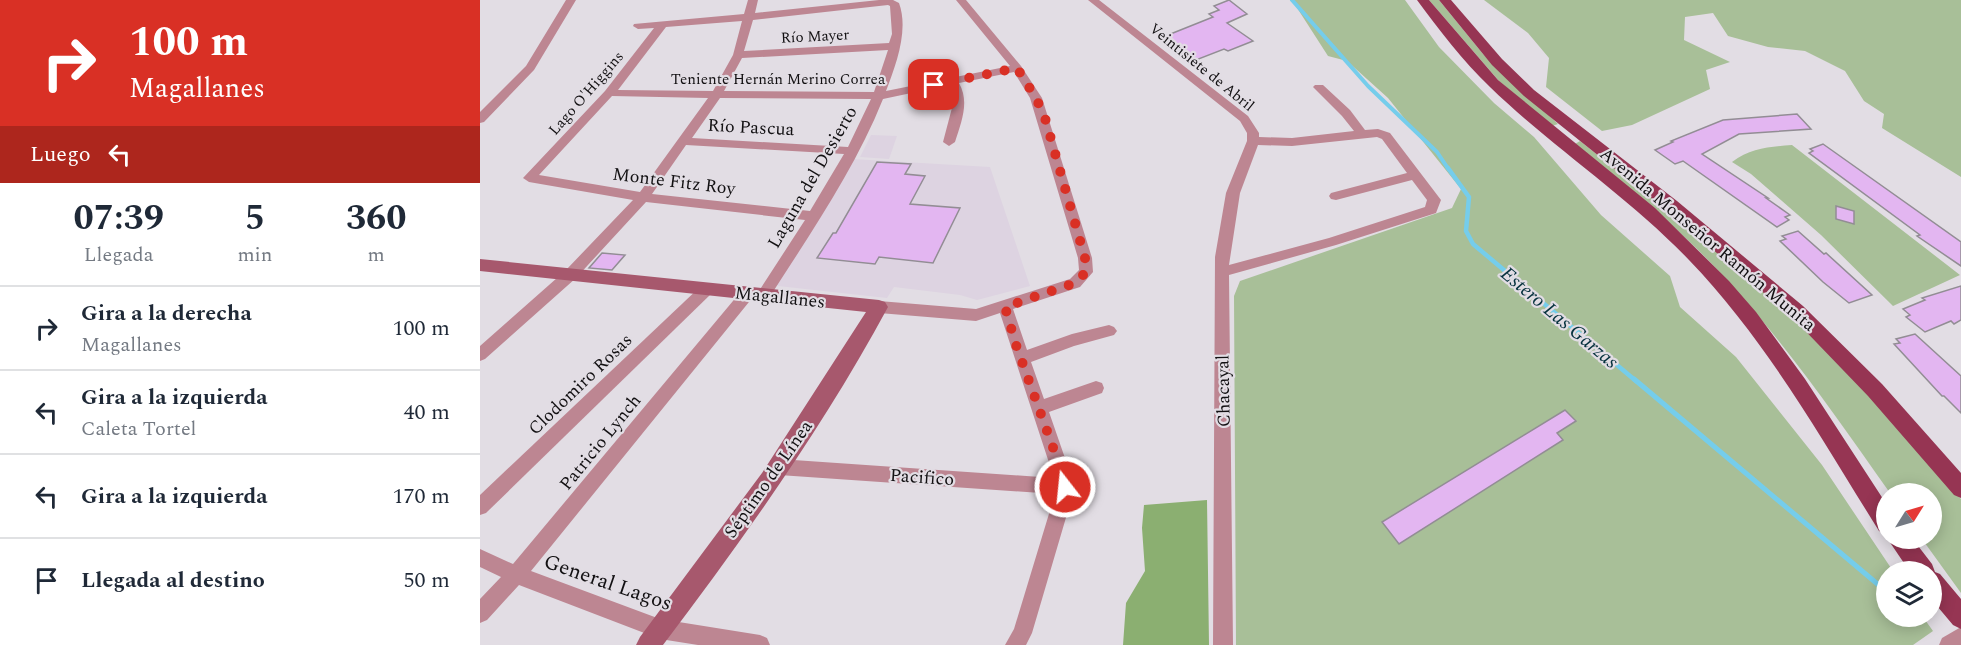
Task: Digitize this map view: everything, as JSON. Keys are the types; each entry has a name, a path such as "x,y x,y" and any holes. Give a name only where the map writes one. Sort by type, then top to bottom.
{"main road":[{"name":"Avenida Monseñor Ramón Munita","path":"1423,0 1490,79 1692,252 1746,311 1876,507"},
{"name":"Avenida Monseñor Ramón Munita","path":"1445,0 1512,77 1797,311 1875,390 1961,488"},
{"path":"1550,131 1568,124"},
{"path":"1566,143 1583,136"},
{"path":"1906,549 1916,561"},
{"path":"1942,594 1961,617"}],"street":[{"path":"480,119 530,68 572,0"},
{"path":"480,355 571,274 643,197 716,95 738,55 753,0"},
{"path":"961,0 1017,68"},
{"name":"Veintisiete de Abril","path":"1093,0 1244,119 1253,133 1253,141"},
{"name":"Laguna del Desierto","path":"748,17 890,2 895,4 898,17 888,70 852,151 814,216 756,293"},
{"path":"638,26 748,17"},
{"name":"Lago O'Higgins","path":"529,178 609,93 662,25"},
{"name":"Río Mayer","path":"738,55 894,46"},
{"name":"Teniente Hernán Merino Correa","path":"609,93 878,96 1017,68"},
{"name":"Magallanes","path":"480,265 976,315 1075,283 1086,272 1085,258 1045,118 1036,98 1017,68"},
{"path":"948,142 958,112 958,96 952,81"},
{"path":"1319,87 1346,113 1362,134"},
{"path":"1222,272 1431,210 1434,200 1386,136 1378,133 1292,142 1253,141"},
{"name":"Río Pascua","path":"683,141 852,151"},
{"name":"Chacayal","path":"1223,645 1222,272 1226,225 1233,193 1253,141"},
{"path":"1336,196 1415,175"},
{"name":"Monte Fitz Roy","path":"529,178 643,197 814,216"},
{"name":"Clodomiro Rosas","path":"480,507 707,289"},
{"name":"Patricio Lynch","path":"480,614 516,575 756,293"},
{"name":"Séptimo de Línea","path":"654,637 779,467 834,383 879,307"},
{"path":"1005,307 1064,478 1065,487 1019,641"},
{"path":"1021,358 1072,340 1109,331"},
{"path":"1039,408 1096,388"},
{"name":"Pacifico","path":"779,467 1065,487"},
{"name":"General Lagos","path":"480,558 654,637 760,645"},
{"path":"1949,645 1961,637"}],"shaded area":[{"path":"871,135 897,136 889,159 860,157"},
{"path":"852,159 990,167 1030,286 977,300 960,295 894,287 887,298 778,286 775,281"}],"green space":[{"path":"1292,0 1405,0 1439,47 1494,103 1534,137 1601,215 1670,276 1680,307 1736,357 1822,465 1876,546 1876,549 1886,561 1876,561 1876,627 1930,627 1933,631 1913,645 1236,645 1234,296 1240,281 1452,208 1461,189 1388,98 1347,61 1328,56"},
{"path":"1429,0 1439,0 1483,54 1558,124 1552,126 1499,81"},
{"path":"1484,0 1961,0 1961,177 1882,128 1884,114 1864,101 1845,71 1805,51 1768,47 1728,36 1713,13 1685,17 1684,40 1730,62 1706,70 1710,89 1632,125 1602,131 1546,87 1549,58 1528,33"},
{"path":"1580,141 1766,289 1895,423 1961,499 1961,593 1942,567 1942,561 1938,561 1929,549 1942,549 1942,483 1883,483 1799,366 1723,276 1682,234 1575,144"},
{"path":"1792,145 1960,275 1893,306 1821,235 1751,174 1732,162 1753,151"},
{"path":"1207,500 1209,645 1123,645 1126,603 1145,571 1142,528 1144,505"}],"building":[{"path":"1229,0 1247,14 1227,23 1253,41 1196,60 1163,37 1213,17 1209,14 1219,10 1214,6"},
{"path":"1797,114 1811,129 1739,134 1702,154 1790,215 1785,217 1789,220 1777,227 1683,161 1675,164 1655,150 1723,120"},
{"path":"1823,144 1961,242 1961,266 1917,236 1920,235 1809,153 1813,151 1810,149"},
{"path":"877,162 911,164 905,174 925,176 910,204 960,208 933,263 879,257 875,264 817,258 833,233 836,233"},
{"path":"1836,206 1854,211 1854,224 1836,219"},
{"path":"1798,231 1872,295 1849,303 1823,282 1780,241 1786,239 1782,236"},
{"path":"602,253 625,255 612,270 589,268"},
{"path":"1961,286 1961,320 1954,324 1951,321 1925,332 1906,317 1910,315 1903,309 1925,300 1922,298"},
{"path":"1915,334 1961,376 1961,413 1894,344 1900,343 1896,339"},
{"path":"1565,410 1576,421 1557,433 1563,440 1399,544 1382,522"}],"waterway":[{"name":"Estero Las Garzas","path":"1292,0 1368,86 1437,152 1449,170"},
{"name":"Estero Las Garzas","path":"1448,168 1469,197 1466,231 1473,244 1636,381"},
{"name":"Estero Las Garzas","path":"1634,379 1876,583"}],"route":[{"path":"934,85 1017,68 1036,98 1045,118 1085,258 1086,272 1075,283 1005,307 1016,345 1064,478 1065,487"}]}
